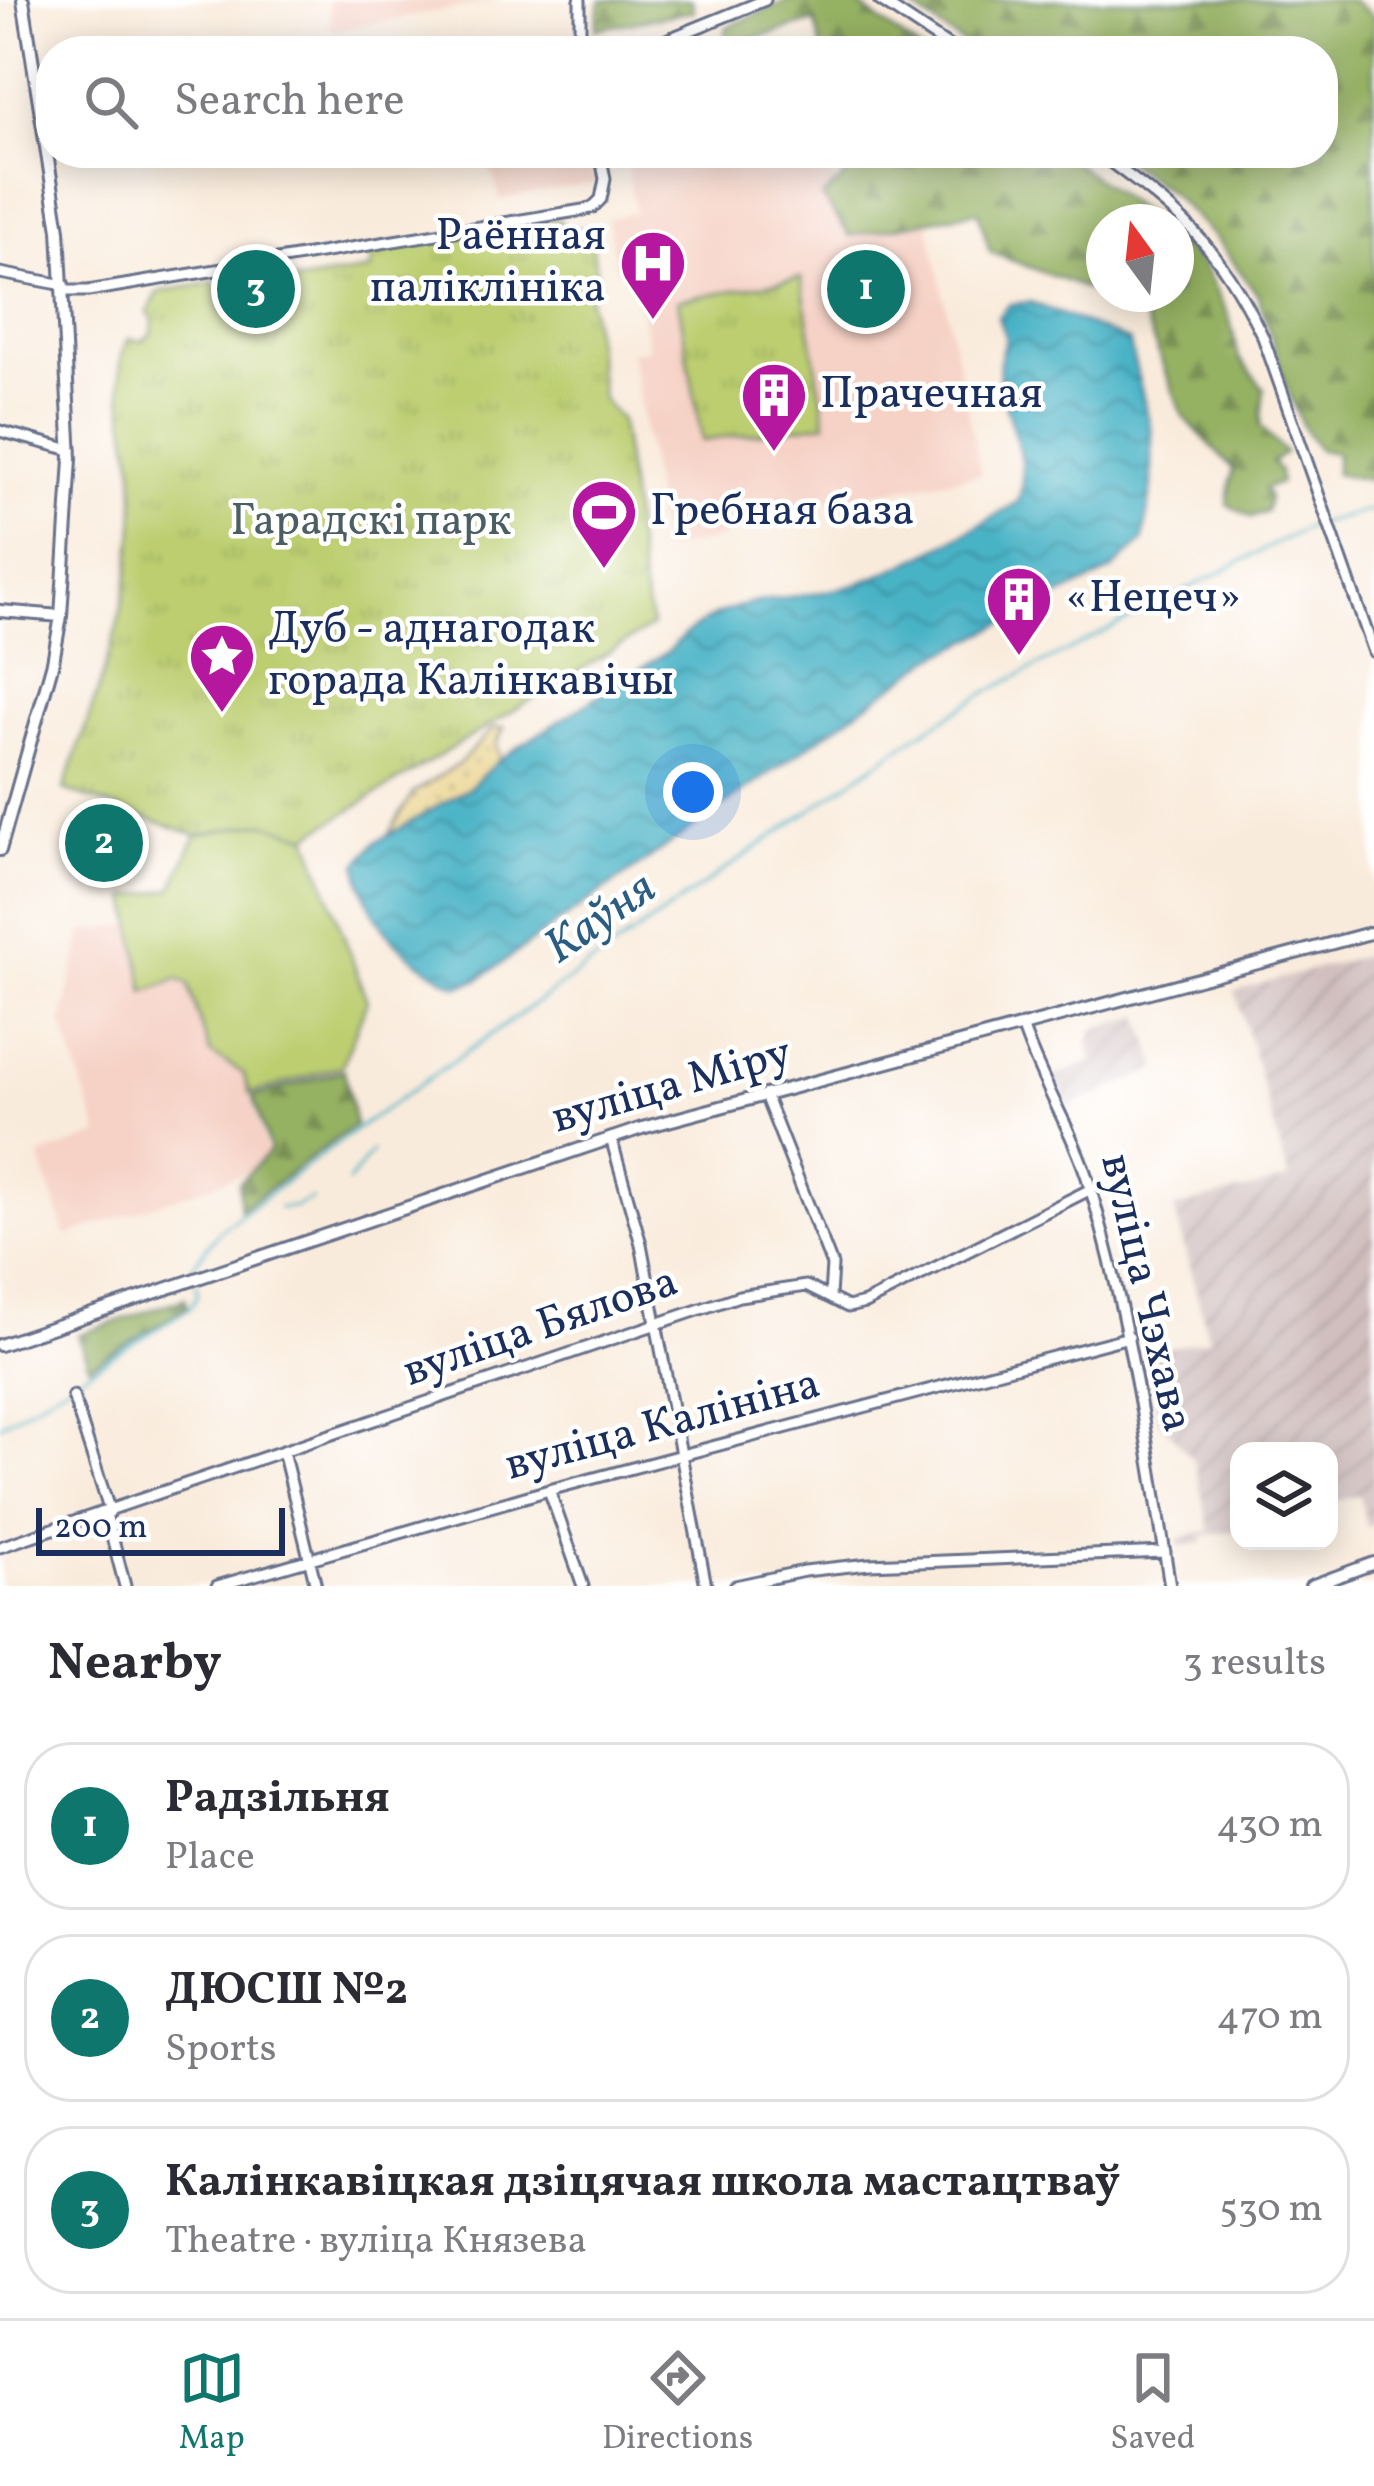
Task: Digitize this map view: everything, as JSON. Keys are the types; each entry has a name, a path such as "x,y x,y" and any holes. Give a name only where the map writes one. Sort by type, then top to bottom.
{"main road":[{"path":"23,0 36,91"},
{"path":"0,850 62,616 71,450 64,288 47,168"},
{"path":"0,611 62,616"},
{"name":"вуліца Міру","path":"0,1345 611,1138 1374,932"},
{"path":"1311,1586 1374,1562"}],"street":[{"path":"580,0 580,36"},
{"path":"676,36 765,0"},
{"path":"879,0 933,36"},
{"path":"0,273 64,288 125,285 583,210 601,199 602,168"},
{"path":"1118,168 1177,212 1220,259 1263,337 1374,652"},
{"path":"0,431 71,450"},
{"name":"вуліца Чэхава","path":"1022,1025 1074,1137 1091,1189 1129,1337 1171,1586"},
{"path":"765,1095 832,1265 830,1296"},
{"path":"611,1138 641,1244 706,1586"},
{"name":"вуліца Бялова","path":"0,1547 739,1296 806,1286 848,1307 865,1303 1091,1189"},
{"name":"вуліца Калініна","path":"217,1586 683,1453 1129,1337"},
{"path":"73,1396 125,1586"},
{"path":"283,1451 316,1586"},
{"path":"549,1490 583,1586"},
{"path":"735,1586 804,1571 869,1564 1165,1552"}],"shaded area":[{"path":"328,0 499,0 332,31"},
{"path":"491,168 592,168 596,183 500,199"},
{"path":"628,168 832,168 836,193 919,178 981,474 722,520 724,537 664,551 631,352 648,349 634,267 616,269 607,218 635,213"},
{"path":"131,925 145,991 179,979 188,984 210,1053 243,1073 267,1152 248,1172 66,1236 39,1156 99,1135 62,1022 83,932"},
{"path":"1374,953 1374,1523 1367,1527 1359,1495 1338,1501 1338,1442 1230,1442 1230,1531 1203,1536 1203,1543 1179,1546 1178,1538 1210,1531 1194,1461 1159,1421 1147,1352 1209,1339 1174,1208 1289,1179 1235,991"},
{"path":"1141,1016 1158,1069 1069,1107 1054,1077 1093,1061 1089,1043 1094,1029"}],"green space":[{"path":"600,0 692,0 694,11 596,29"},
{"path":"789,0 852,0 901,36 818,36 815,21 763,36 725,36 727,27"},
{"path":"902,0 1352,0 1374,17 1374,481 1336,474 1336,453 1319,450 1304,429 1258,295 1194,217 1194,204 1181,204 1136,168 1338,168 1338,36 952,36"},
{"path":"843,168 1082,168 1131,204 1086,204 1086,289 990,252 978,211 850,236 822,197 844,178"},
{"name":"Гарадскі парк","path":"559,219 563,228 591,229 598,289 589,297 602,399 620,419 642,585 652,626 308,836 262,823 196,835 64,790 115,635 131,555 134,474 121,384 123,350 129,339 142,341 152,333 153,319 148,313 158,292 214,282 220,310 295,298 293,282 371,270 370,256 380,246"},
{"path":"1194,257 1229,316 1239,358 1264,389 1260,426 1285,453 1272,462 1280,483 1264,489 1269,497 1266,512 1251,517 1227,504 1233,469 1183,416 1142,312 1194,312"},
{"path":"801,278 826,423 702,441 678,300"},
{"path":"262,823 308,836 367,1001 342,1066 250,1094 243,1073 210,1053 188,984 178,979 145,992 128,897 172,889 196,835"},
{"path":"344,1070 355,1125 240,1210 239,1183 270,1151 253,1097"},
{"path":"185,1298 187,1308 89,1366 78,1335"}],"sand":[{"path":"493,728 504,728 496,745 500,759 469,788 388,835 413,793 460,763"}],"water":[{"path":"1030,302 1129,341 1152,433 1152,485 1143,541 1111,571 931,659 478,980 458,986 406,952 379,922 362,885 358,864 375,843 469,788 500,759 715,616 868,580 1018,502 1021,460 1000,379 1006,339 998,317 1010,304"}],"waterway":[{"name":"Каўня","path":"195,1275 193,1266 220,1230 917,735 987,692 1310,526 1374,509"},
{"path":"348,1182 372,1151"},
{"path":"279,1208 312,1199"},
{"name":"Каўня","path":"0,1425 189,1309 198,1294 196,1284"}],"place":[{"name":"Калінкавіцкая дзіцячая школа мастацтваў","path":"256,289"},
{"name":"Радзільня","path":"866,289"},
{"name":"Раённая паліклініка","path":"653,322"},
{"name":"Прачечная","path":"774,454"},
{"name":"Гребная база","path":"604,571"},
{"name":"«Нецеч»","path":"1019,658"},
{"name":"Дуб - аднагодак горада Калінкавічы","path":"222,715"},
{"name":"ДЮСШ №2","path":"104,843"}]}
